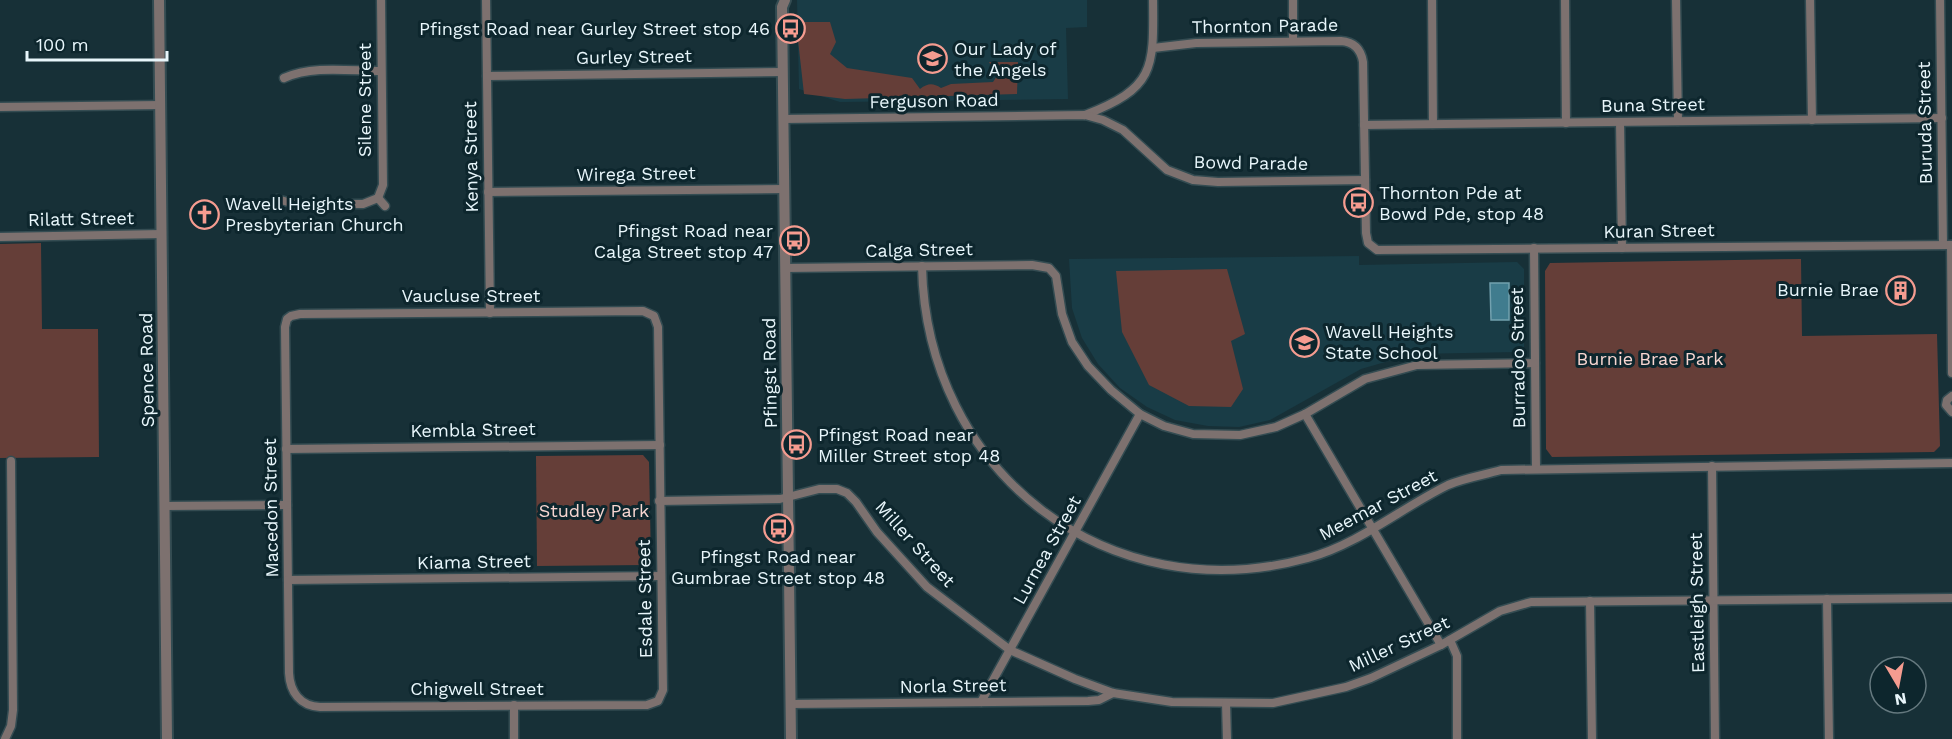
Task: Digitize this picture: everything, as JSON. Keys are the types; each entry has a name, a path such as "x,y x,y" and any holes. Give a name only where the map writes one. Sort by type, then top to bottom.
{"street":[{"name":"Spence Road","path":"159,0 167,739"},
{"name":"Silene Street","path":"378,198 383,185 381,0"},
{"name":"Kenya Street","path":"486,0 490,313"},
{"path":"1085,115 1114,104 1131,91 1145,74 1153,48 1153,0"},
{"path":"1293,0 1293,41"},
{"path":"1432,0 1433,124"},
{"path":"1565,0 1566,123"},
{"path":"1676,0 1678,121"},
{"path":"1810,0 1812,120"},
{"name":"Buruda Street","path":"1940,0 1952,373"},
{"name":"Pfingst Road","path":"782,2 791,739"},
{"name":"Thornton Parade","path":"1153,48 1196,43 1293,41 1345,41 1358,48 1363,62 1366,233 1369,244"},
{"path":"284,78 308,71 381,71"},
{"name":"Gurley Street","path":"487,76 783,72"},
{"path":"0,107 161,105"},
{"name":"Ferguson Road","path":"783,119 1085,115"},
{"name":"Bowd Parade","path":"1085,115 1103,120 1123,130 1167,170 1193,180 1218,182 1365,180"},
{"name":"Buna Street","path":"1364,125 1942,117"},
{"path":"1620,122 1622,248"},
{"name":"Wirega Street","path":"488,192 784,189"},
{"path":"277,200 295,204 363,204 378,198 385,206"},
{"name":"Rilatt Street","path":"0,237 162,234"},
{"name":"Kuran Street","path":"1369,244 1374,249 1382,250 1949,245"},
{"name":"Burradoo Street","path":"1534,248 1536,468"},
{"name":"Calga Street","path":"785,268 1040,265 1052,269 1056,276 1062,314 1072,342 1088,366 1111,390 1140,414"},
{"name":"Meemar Street","path":"922,266 931,342 946,388 980,449 1030,502 1076,532 1098,544 1139,559 1194,570 1251,570 1308,558 1326,552 1373,529 1449,485 1501,470 1952,463"},
{"name":"Vaucluse Street","path":"289,317 300,314 643,311 654,316"},
{"name":"Esdale Street","path":"654,316 658,327 663,690 658,701"},
{"name":"Macedon Street","path":"289,317 285,327 289,673 291,687 297,698"},
{"path":"1140,414 1175,430 1207,436 1255,432 1276,427 1305,414 1365,379 1417,364 1535,363"},
{"path":"1952,396 1947,400 1946,405 1952,412"},
{"name":"Lurnea Street","path":"981,702 1140,414"},
{"path":"1305,414 1373,529 1445,643 1457,656 1457,739"},
{"name":"Kembla Street","path":"286,449 660,445"},
{"path":"5,739 11,726 13,710 11,461"},
{"name":"Eastleigh Street","path":"1712,466 1715,739"},
{"name":"Miller Street","path":"659,501 780,499 825,488 837,489 856,502 877,532 927,586 1010,650 1113,693 1172,702 1273,703 1353,685 1445,643 1500,611 1521,604 1590,601 1952,598"},
{"path":"165,506 287,505"},
{"path":"0,550 12,550"},
{"name":"Kiama Street","path":"288,580 661,576"},
{"path":"1827,599 1829,739"},
{"path":"1590,601 1592,739"},
{"name":"Norla Street","path":"790,704 1093,701 1113,693"},
{"name":"Chigwell Street","path":"297,698 306,704 320,707 647,705 658,701"},
{"path":"1226,704 1227,739"},
{"path":"514,705 514,739"}],"shaded area":[{"name":"Our Lady of the Angels","path":"797,0 1087,0 1087,27 1066,28 1068,99 840,102 799,89"},
{"name":"Wavell Heights State School","path":"1359,256 1359,265 1517,262 1524,269 1524,347 1518,352 1413,354 1361,369 1270,420 1239,427 1208,426 1175,420 1147,407 1120,388 1098,364 1082,338 1072,308 1069,259"},
{"path":"1490,283 1509,283 1509,320 1491,320"}],"green space":[{"path":"796,22 830,22 836,42 830,54 847,68 912,78 920,89 930,84 941,88 951,84 993,82 997,76 989,62 1018,62 1017,94 845,99 804,94"},
{"path":"41,243 42,329 98,329 99,457 0,458 0,244"},
{"name":"Burnie Brae Park","path":"1801,259 1802,336 1937,334 1940,446 1934,452 1552,457 1546,449 1545,271 1550,263"},
{"path":"1227,269 1245,334 1231,341 1243,389 1231,407 1189,406 1149,385 1122,332 1116,271"},
{"name":"Studley Park","path":"643,455 649,462 651,561 647,565 537,566 536,456"}],"place":[{"name":"Pfingst Road near Gurley Street stop 46","path":"791,29"},
{"name":"Our Lady of the Angels","path":"933,59"},
{"name":"Thornton Pde at Bowd Pde, stop 48","path":"1358,203"},
{"name":"Wavell Heights Presbyterian Church","path":"204,214"},
{"name":"Pfingst Road near Calga Street stop 47","path":"794,241"},
{"name":"Burnie Brae","path":"1900,290"},
{"name":"Wavell Heights State School","path":"1304,342"},
{"name":"Pfingst Road near Miller Street stop 48","path":"797,445"},
{"name":"Pfingst Road near Gumbrae Street stop 48","path":"778,528"}]}
